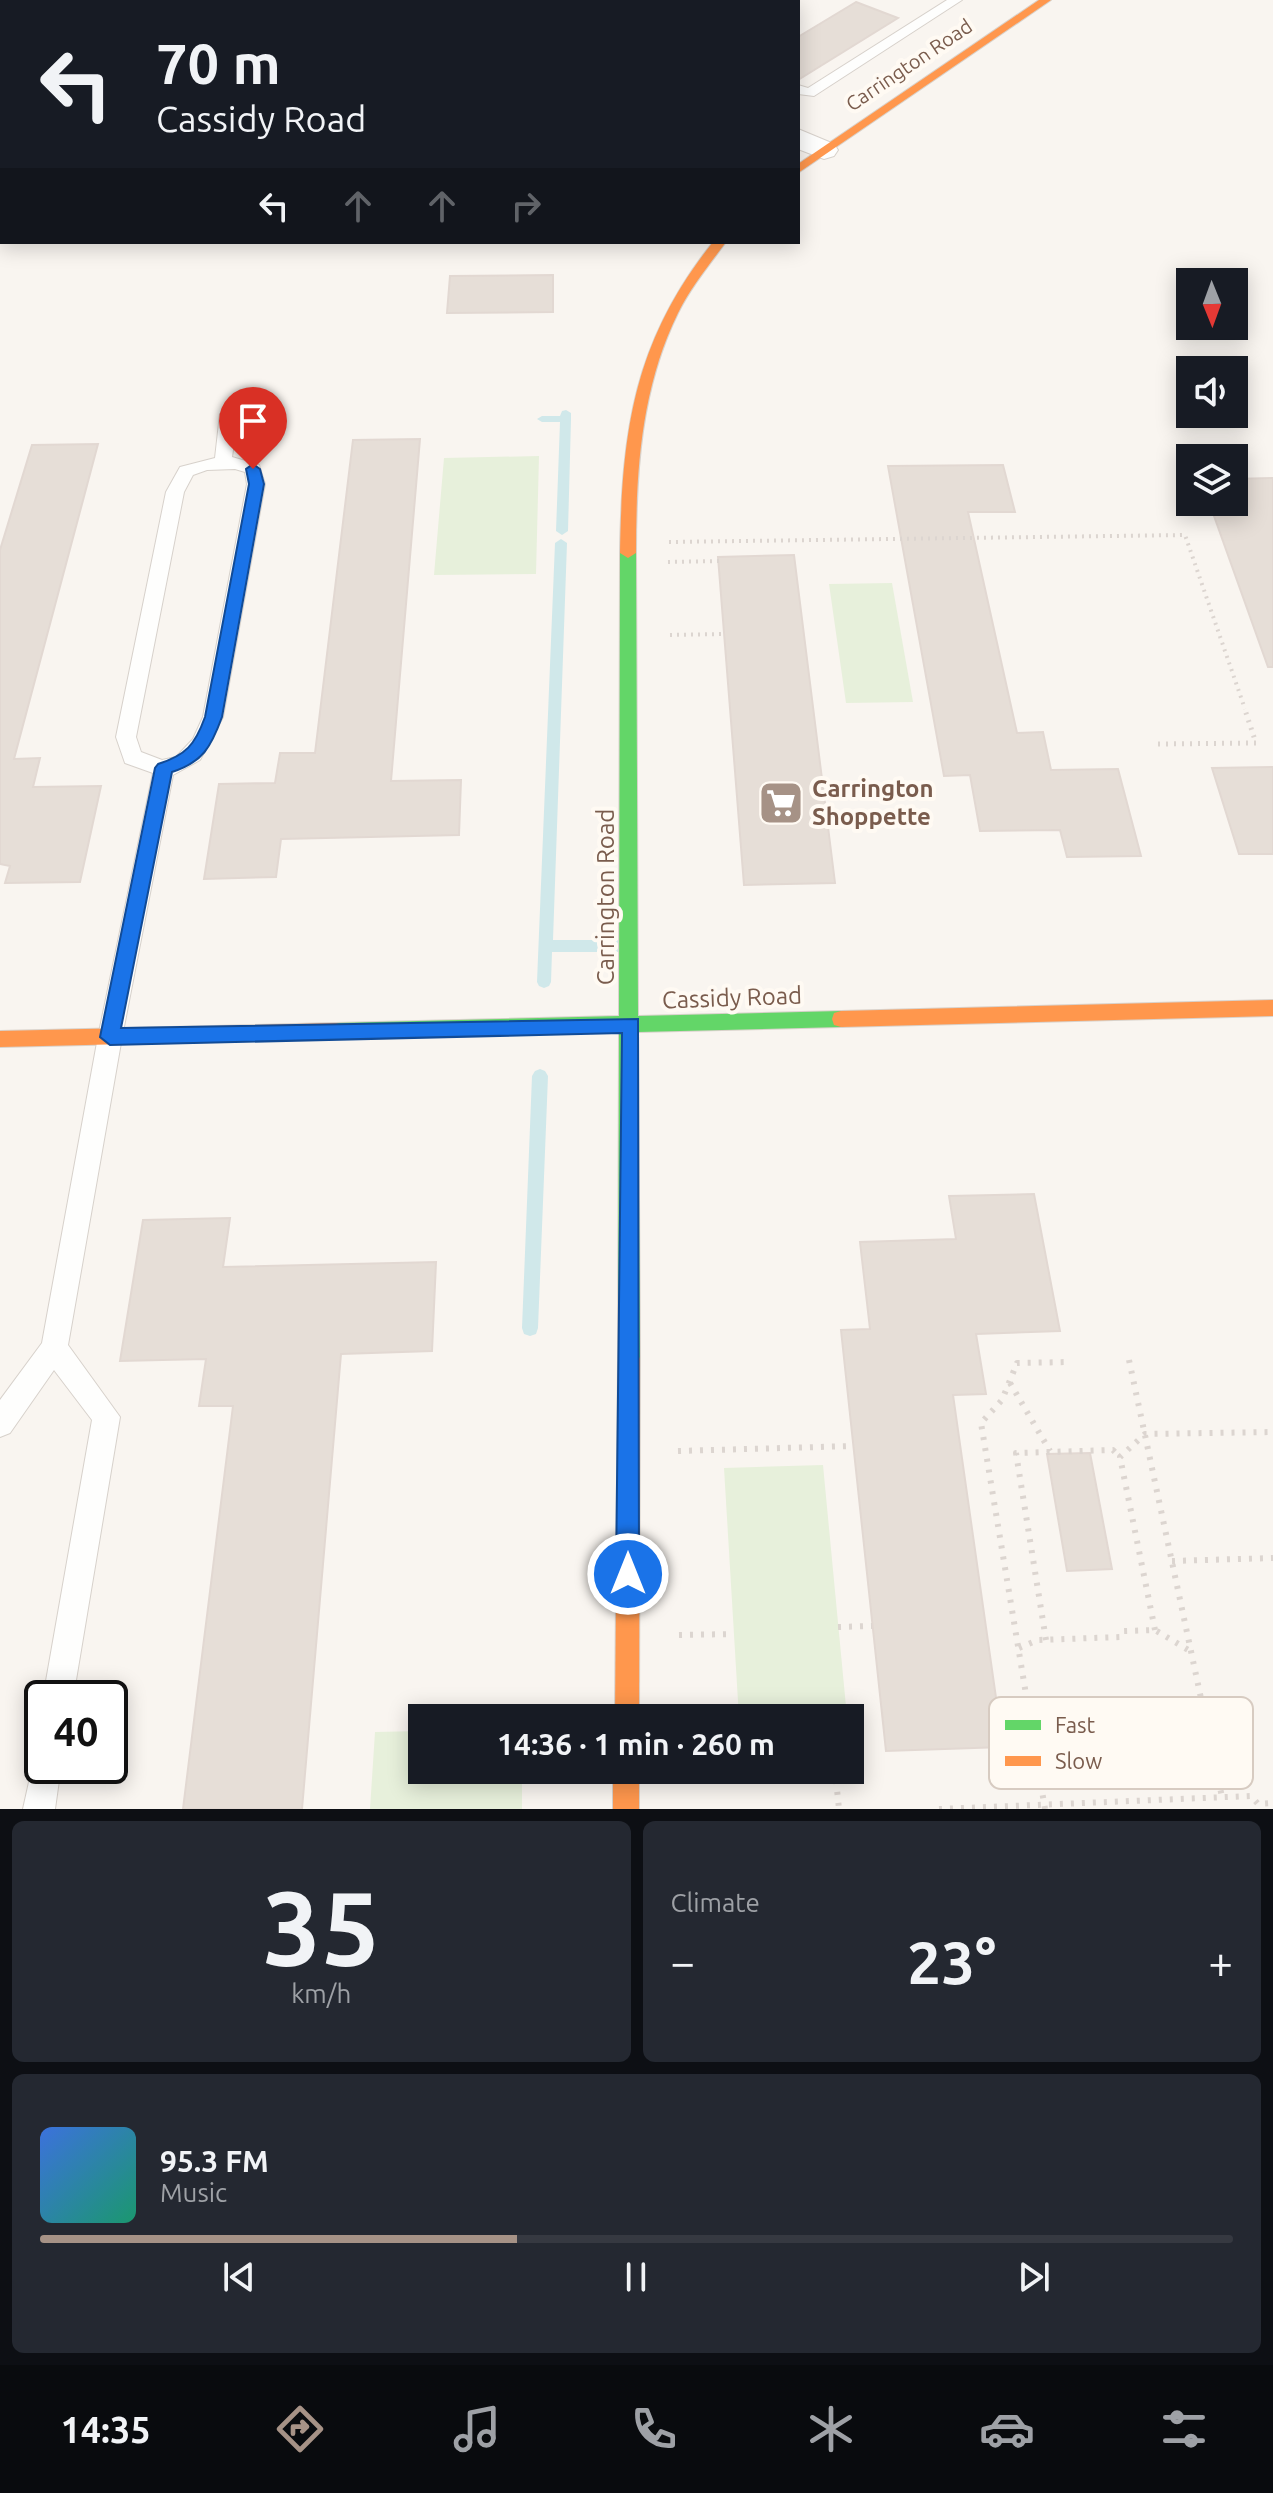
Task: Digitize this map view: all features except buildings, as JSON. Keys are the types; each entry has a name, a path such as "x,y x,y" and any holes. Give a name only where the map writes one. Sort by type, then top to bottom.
{"street":[{"name":"Carrington Road","path":"800,165 811,144 1046,0"},
{"name":"Carrington Road","path":"627,1704 631,1024 628,539 639,399 651,354 693,272 718,244"},
{"name":"Cassidy Road","path":"0,1039 1273,1008"},
{"path":"626,1784 626,1809"}],"lane":[{"path":"800,90 809,93 956,0"},
{"path":"223,463 229,414"},
{"path":"223,463 253,469 256,484 213,717 202,747 187,761 164,768 145,765 132,757 126,737 175,492 186,471 223,463"},
{"path":"0,1423 54,1348 110,1037 164,768"},
{"path":"54,1348 106,1417 61,1680"},
{"path":"39,1809 43,1784"}],"path":[{"path":"628,539 652,543 1185,535 1256,743 1158,744"},
{"path":"629,636 725,634"},
{"path":"1129,1360 1201,1697"},
{"path":"1027,1697 981,1423 1002,1400 1017,1363 1070,1362"},
{"path":"1009,1383 1050,1451"},
{"path":"1120,1457 1145,1434 1273,1432"},
{"path":"628,1452 853,1446"},
{"path":"1046,1640 1016,1453 1113,1450 1120,1457 1155,1630"},
{"path":"1172,1561 1273,1558"},
{"path":"838,1627 872,1626"},
{"path":"1019,1648 1046,1640 1120,1637 1124,1631 1155,1630 1191,1652"},
{"path":"836,1784 839,1809"},
{"path":"1220,1789 1222,1797"},
{"path":"939,1809 1045,1807 1251,1796 1258,1804 1273,1803"}],"green space":[{"path":"539,456 536,574 434,575 444,458"},
{"path":"892,583 913,702 846,703 829,584"},
{"path":"823,1465 846,1704 738,1704 724,1468"},
{"path":"408,1731 408,1784 522,1784 522,1809 370,1809 375,1732"}],"waterway":[{"path":"566,413 566,419"},
{"path":"542,419 566,419"},
{"path":"562,531 566,419"},
{"path":"544,982 561,543"},
{"path":"546,946 626,946"},
{"path":"530,1328 540,1076"}],"traffic: fast":[{"path":"628,553 629,1359"},
{"path":"336,1031 841,1019"}],"traffic: slow":[{"path":"800,168 1046,0"},
{"path":"628,553 628,510 636,427 655,349 693,276 718,244"},
{"path":"841,1019 1273,1008"},
{"path":"0,1039 336,1031"},
{"path":"627,1704 629,1359"},
{"path":"626,1784 626,1809"}],"place":[{"name":"Carrington Shoppette","path":"781,803"}],"route":[{"path":"253,469 256,484 213,717 202,747 187,761 164,768 110,1037 631,1024 628,1574"}]}
